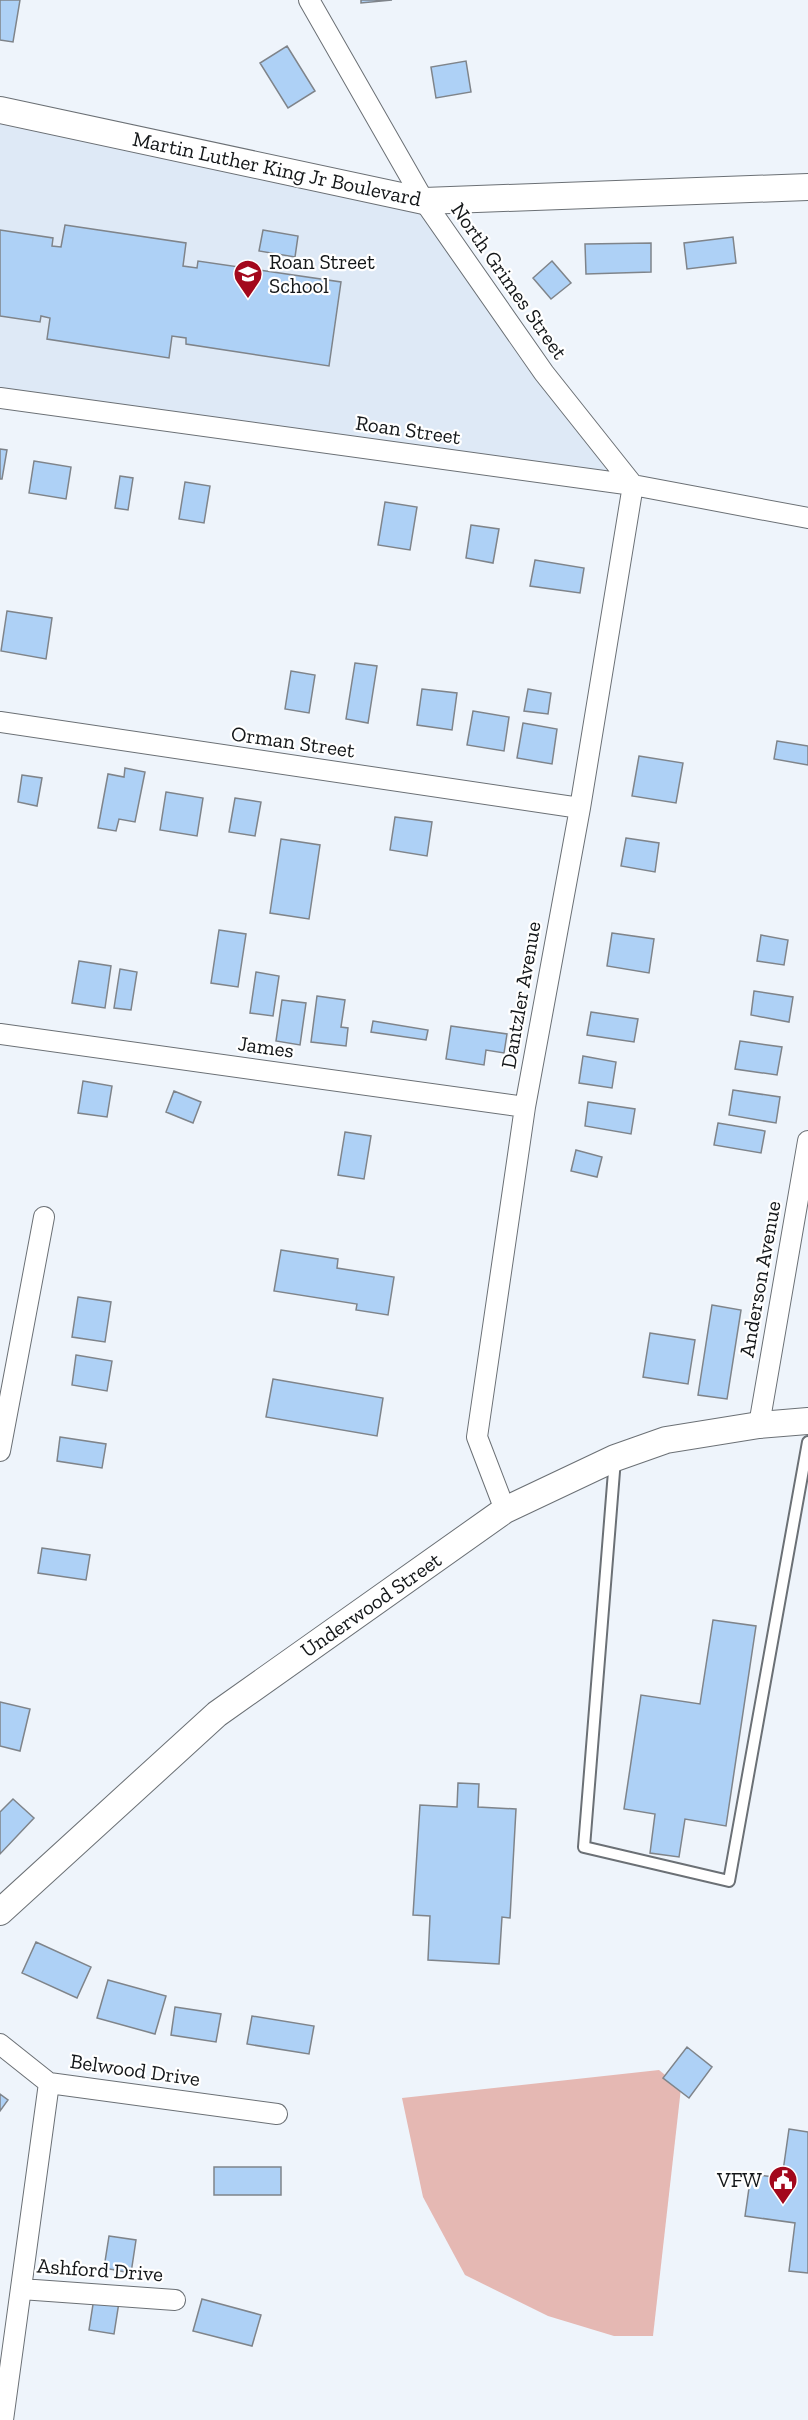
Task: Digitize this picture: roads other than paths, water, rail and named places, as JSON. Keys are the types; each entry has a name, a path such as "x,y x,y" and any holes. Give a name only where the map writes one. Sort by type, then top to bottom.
{"street":[{"name":"North Grimes Street","path":"309,0 424,201 544,374 633,485"},
{"name":"Martin Luther King Jr Boulevard","path":"0,110 424,201 808,187"},
{"name":"Roan Street","path":"0,399 633,485 808,518"},
{"name":"Dantzler Avenue","path":"506,1510 477,1437 525,1107 580,808 633,485"},
{"name":"Orman Street","path":"0,722 580,808"},
{"name":"James","path":"0,1034 525,1107"},
{"name":"Anderson Avenue","path":"759,1425 808,1141"},
{"path":"0,1451 44,1216"},
{"name":"Underwood Street","path":"0,1912 217,1714 506,1510 615,1458 666,1440 759,1425 808,1421"},
{"name":"Belwood Drive","path":"0,2044 49,2083 277,2114"},
{"path":"3,2420 49,2083"},
{"name":"Ashford Drive","path":"21,2289 175,2300"}],"lane":[{"path":"615,1458 584,1847 729,1881 808,1442"}],"place":[{"name":"Roan Street School","path":"248,300"},
{"name":"VFW","path":"783,2206"}]}
